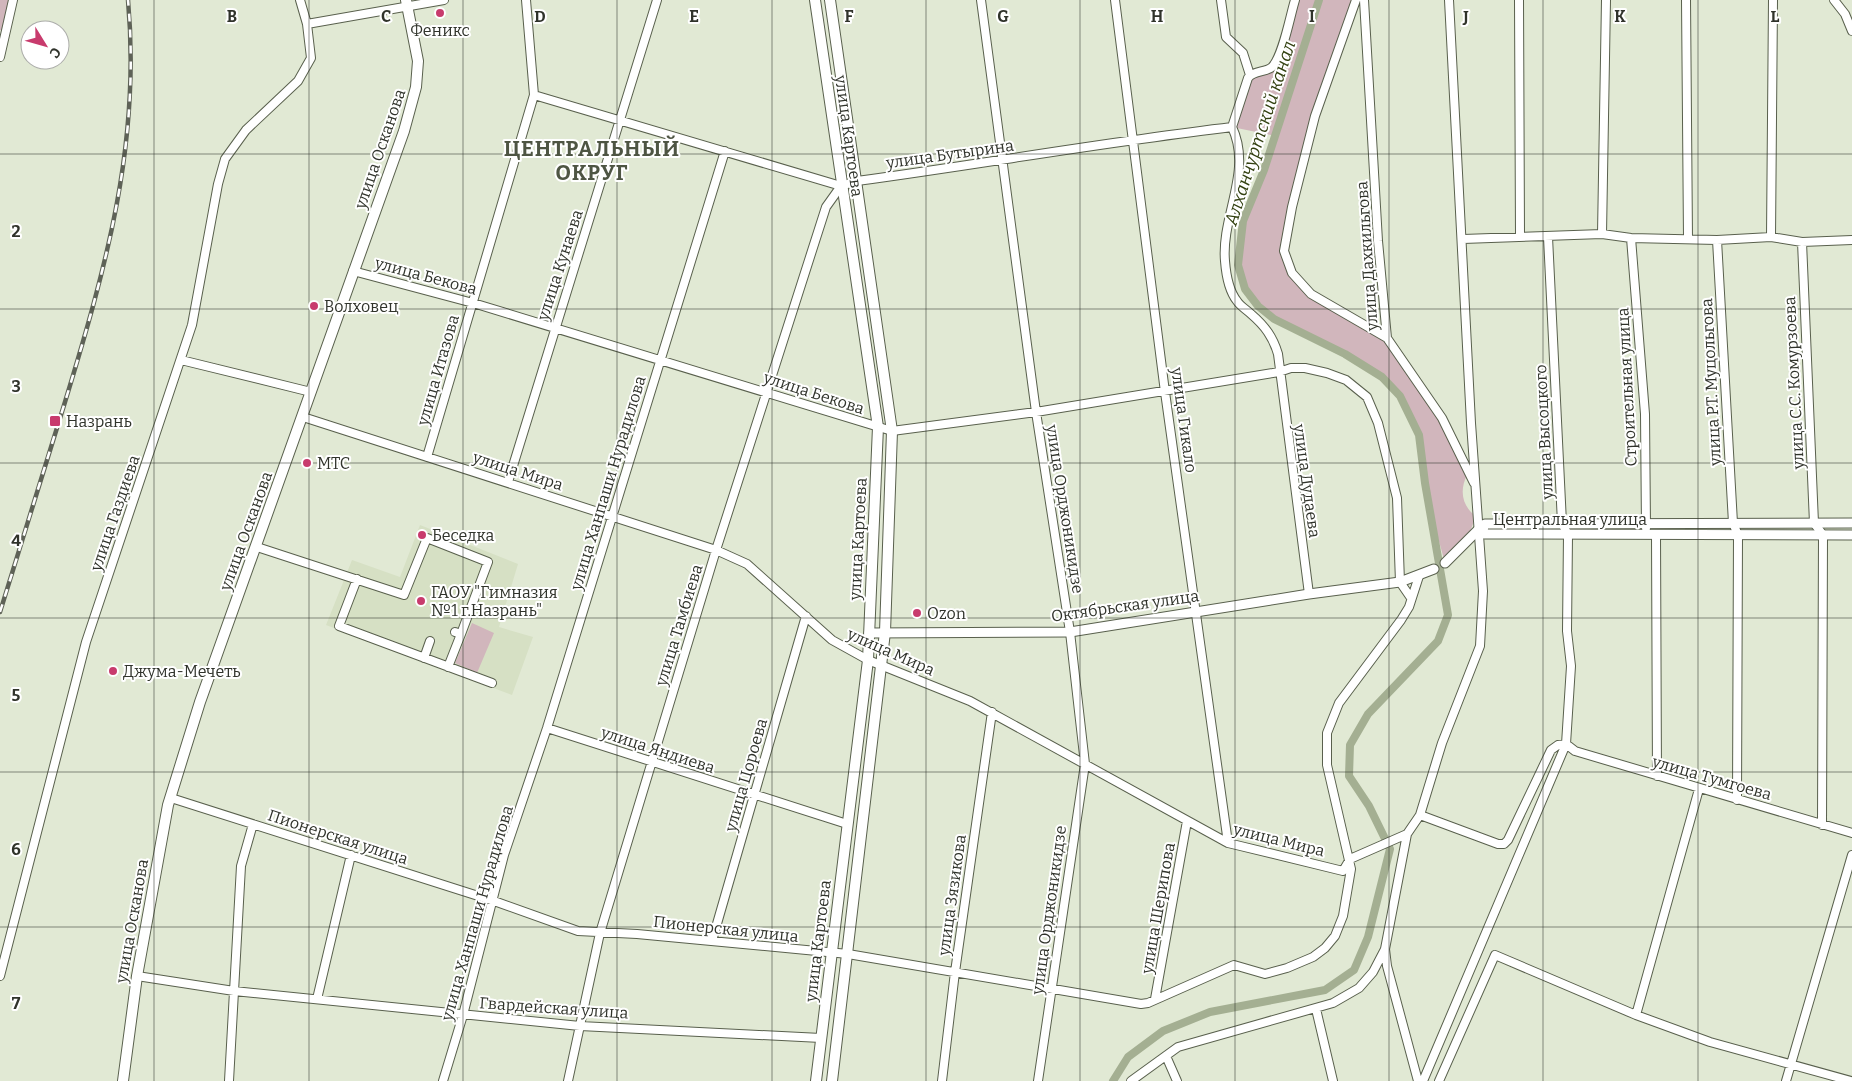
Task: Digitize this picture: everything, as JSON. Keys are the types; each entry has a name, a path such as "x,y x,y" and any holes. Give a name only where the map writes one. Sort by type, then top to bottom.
{"main road":[{"name":"улица Картоева","path":"815,0 878,427 868,660 816,1081"},
{"name":"улица Картоева","path":"830,0 892,431 881,666 832,1081"},
{"name":"улица Осканова","path":"122,1081 137,976 171,798 200,702 257,547 404,131 416,87 418,61 407,3"}],"street":[{"path":"0,57 13,0"},
{"name":"улица Газдиева","path":"0,976 86,642 192,325 218,184 225,158 246,130 298,81 311,58 307,24 300,0"},
{"path":"307,24 407,3 444,0"},
{"name":"улица Итазова","path":"427,456 534,95 526,0"},
{"name":"улица Кунаева","path":"508,482 554,328 657,0"},
{"name":"улица Орджоникидзе","path":"981,0 1036,412 1070,632 1085,764 1038,1081"},
{"name":"улица Гикало","path":"1115,0 1166,392 1228,843"},
{"path":"1221,0 1226,37 1243,53 1250,75 1232,127"},
{"path":"1250,75 1270,68 1274,64 1295,0"},
{"path":"1356,0 1315,116 1292,207 1284,251 1292,272 1311,294 1387,338"},
{"name":"улица Дахкильгова","path":"1364,0 1378,241 1387,338 1442,418 1475,486"},
{"path":"1131,1081 1178,1047 1333,1003 1358,988 1373,972 1385,949 1407,834 1420,815 1442,743 1480,646 1483,591 1481,529 1475,486 1450,0"},
{"path":"1519,0 1520,236"},
{"path":"1602,234 1606,0"},
{"path":"1686,0 1688,238"},
{"path":"1771,237 1773,0"},
{"path":"1834,0 1845,14 1852,31"},
{"path":"534,95 841,186"},
{"name":"улица Бутырина","path":"841,186 857,181 1003,161 1134,139 1232,127"},
{"name":"улица Дудаева","path":"1232,127 1237,138 1240,161 1226,232 1225,261 1230,287 1237,302 1265,327 1274,339 1278,354 1309,594"},
{"name":"улица Ханпаши Нурадилова","path":"443,1081 494,901 504,855 547,728 725,151"},
{"name":"улица Тамбиева","path":"568,1081 600,933 716,550 826,207 841,186"},
{"path":"1463,239 1602,234 1631,238 1717,240 1771,237 1802,242 1852,240"},
{"name":"улица Высоцкого","path":"1424,1081 1566,744 1571,666 1567,631 1568,535 1562,524 1548,236"},
{"name":"Строительная улица","path":"1631,238 1645,414 1646,535"},
{"name":"улица Р.Т. Муцольгова","path":"1717,240 1733,523 1738,535"},
{"name":"улица С.С. Комурзоева","path":"1802,242 1814,523"},
{"name":"улица Бекова","path":"353,271 472,303 892,431 1166,392 1279,372 1291,368 1305,368 1327,373 1346,380 1367,397 1378,423 1397,498 1400,582"},
{"path":"181,360 312,392"},
{"name":"улица Мира","path":"303,417 716,550 747,564 832,640 881,666 970,701 992,712 1228,843 1343,870 1350,859 1407,834"},
{"path":"1814,523 1823,535 1822,825"},
{"name":"Центральная улица","path":"1852,523 1485,524 1481,529 1485,534 1852,535"},
{"path":"1445,563 1481,529"},
{"path":"1656,535 1657,776"},
{"path":"1737,800 1738,535"},
{"path":"257,547 404,595 427,538 488,562 458,633 448,666"},
{"name":"Октябрьская улица","path":"869,633 1070,632 1309,594 1400,582 1434,569"},
{"path":"1350,859 1327,765 1327,733 1339,704 1402,620 1409,607 1418,576"},
{"path":"357,580 338,626 492,683"},
{"path":"1400,582 1411,598"},
{"name":"улица Цороева","path":"712,941 806,616"},
{"path":"424,658 430,641"},
{"name":"улица Зязикова","path":"942,1081 955,972 992,712"},
{"name":"улица Яндиева","path":"547,728 847,824"},
{"path":"1420,815 1498,844 1504,844 1508,840 1551,750 1558,745 1566,744"},
{"name":"улица Тумгоева","path":"1566,744 1575,751 1852,833"},
{"path":"1636,1015 1699,789"},
{"name":"Пионерская улица","path":"171,798 494,901 578,931 638,934 848,954 1052,987 1141,1004 1234,965 1265,974 1281,971 1313,957 1325,948 1335,936 1343,916 1350,859"},
{"name":"улица Шерипова","path":"1155,999 1187,821"},
{"path":"229,1081 241,866 253,824"},
{"path":"317,999 351,855"},
{"path":"1786,1081 1852,855"},
{"path":"1385,949 1387,966 1418,1081"},
{"path":"1439,1081 1495,955 1636,1015 1710,1042 1851,1081"},
{"name":"Гвардейская улица","path":"137,976 234,991 580,1026 821,1038"},
{"path":"1316,1009 1334,1081"},
{"path":"1166,1056 1177,1081"}],"shaded area":[{"path":"0,0 9,0 4,31 0,30"},
{"path":"1295,0 1356,0 1315,116 1284,251 1292,273 1311,294 1387,338 1442,418 1467,475 1463,486 1463,496 1466,506 1474,515 1468,534 1444,559 1433,521 1415,428 1400,396 1379,375 1362,364 1274,320 1265,313 1257,306 1245,287 1239,267 1244,222 1276,136 1232,127 1248,78 1274,64"},
{"name":"ГАОУ \"Гимназия №1 г.Назрань\"","path":"420,525 518,564 499,627 533,637 512,695 326,625 352,560 400,577"},
{"path":"472,623 494,633 477,673 455,663"}],"waterway":[{"name":"Алханчуртский канал","path":"1113,1081 1128,1057 1163,1031 1210,1012 1325,990 1354,970 1368,937 1390,849 1369,806 1349,776 1350,745 1368,714 1438,641 1448,615 1425,483 1419,435 1400,396 1382,377 1345,354 1274,319 1258,306 1245,289 1238,265 1243,221 1264,170 1319,0"}],"railway":[{"path":"0,612 80,352 117,204 125,154 129,104 131,53 128,0"}],"place":[{"name":"Феникс","path":"440,13"},
{"name":"Волховец","path":"314,306"},
{"name":"Назрань","path":"55,421"},
{"name":"МТС","path":"307,463"},
{"name":"Беседка","path":"422,535"},
{"name":"ГАОУ \"Гимназия №1 г.Назрань\"","path":"421,601"},
{"name":"Ozon","path":"917,613"},
{"name":"Джума-Мечеть","path":"113,671"}],"district":[{"name":"ЦЕНТРАЛЬНЫЙ ОКРУГ","path":"592,161"}]}
